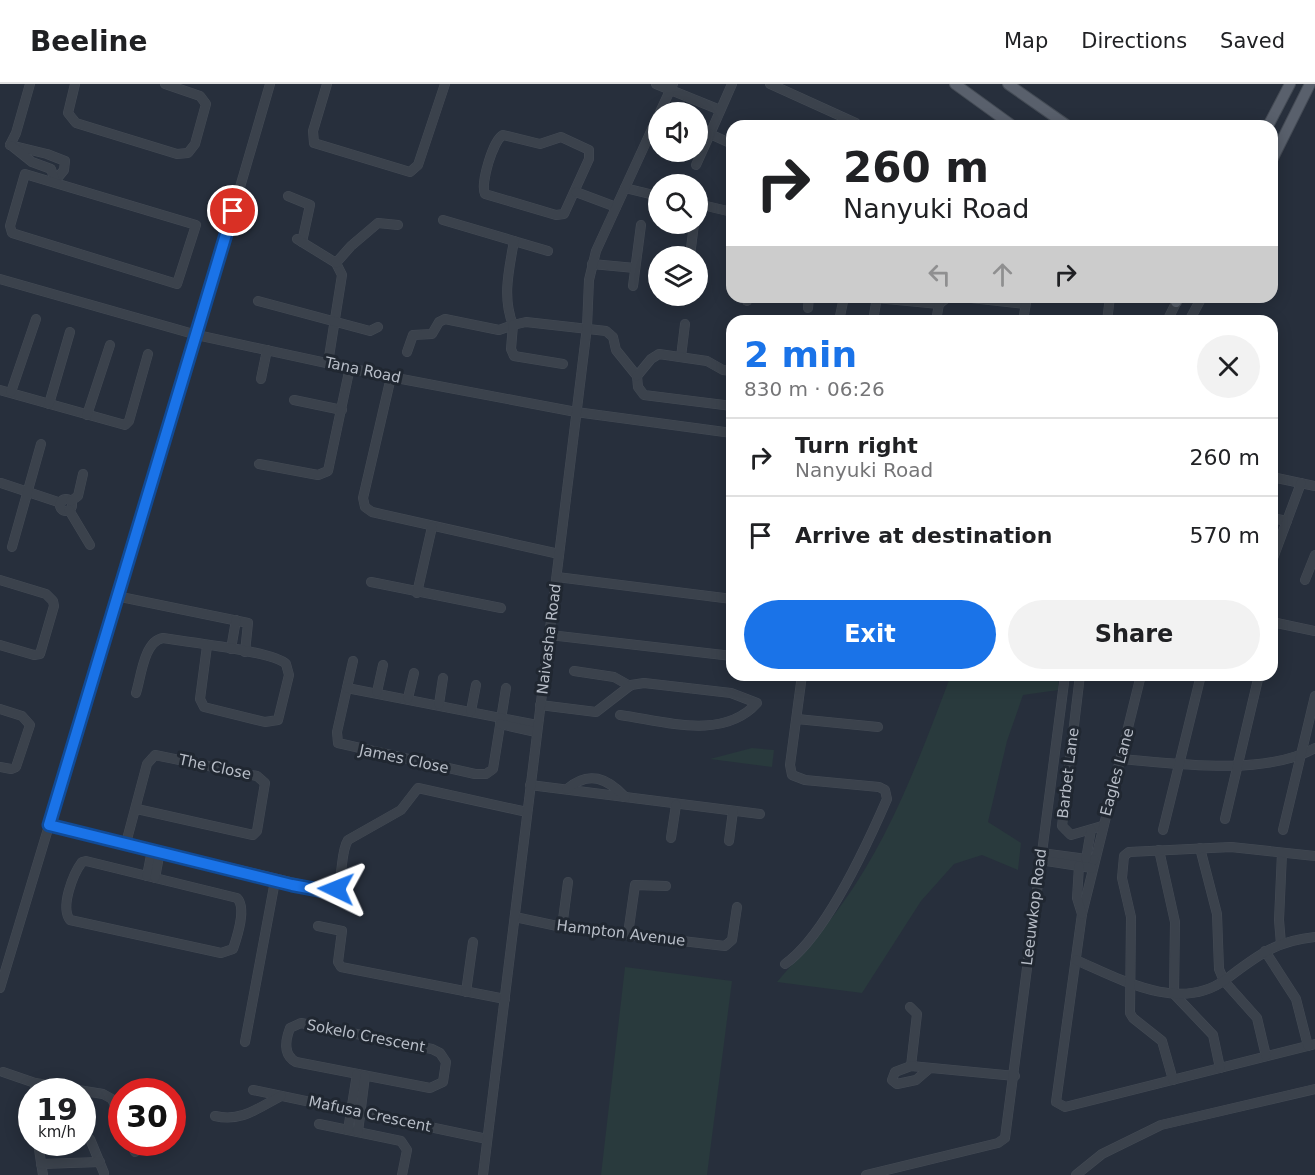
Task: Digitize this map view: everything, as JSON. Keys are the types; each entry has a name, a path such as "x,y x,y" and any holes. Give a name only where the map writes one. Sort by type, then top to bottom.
{"main road":[{"path":"955,84 1005,120"},
{"path":"1008,84 1059,120"},
{"path":"1271,120 1290,84"},
{"path":"1278,148 1310,84"}],"street":[{"path":"10,145 30,84"},
{"path":"75,84 68,113 76,123 177,154 188,153 195,144 206,104 200,96 165,84"},
{"path":"0,988 116,596 197,335 270,84"},
{"path":"327,84 312,140 317,145 401,171 412,171 418,165 445,84"},
{"path":"656,84 672,87 720,110"},
{"path":"696,165 732,84"},
{"path":"770,84 849,120"},
{"name":"Naivasha Road","path":"665,102 672,87"},
{"path":"506,134 542,144 561,137 587,148 590,156 576,192 566,212 559,215 485,194 483,185 496,140 506,134"},
{"path":"710,134 726,141"},
{"name":"Naivasha Road","path":"483,1175 536,728 550,635 587,327 592,264 648,138"},
{"path":"10,145 32,162 51,169 55,181"},
{"path":"0,149 10,145 47,153 65,161 64,170 55,181"},
{"path":"25,174 55,181 196,225 177,284 12,233 10,226 25,174"},
{"path":"625,188 648,194"},
{"path":"576,192 616,207"},
{"path":"288,196 310,205 300,240 336,263 342,275 328,363"},
{"path":"708,206 726,211"},
{"path":"443,220 548,251"},
{"path":"336,263 378,223 398,225"},
{"path":"633,286 641,225"},
{"path":"514,241 507,285 507,307 513,325 511,349 514,356 563,364"},
{"path":"592,264 635,268"},
{"name":"Tana Road","path":"0,279 197,335 391,377 576,412 726,432"},
{"path":"258,301 370,331 378,327"},
{"path":"808,303 808,308"},
{"path":"874,315 876,303"},
{"path":"929,303 939,304 937,315"},
{"path":"11,392 36,319"},
{"path":"407,352 412,335 432,334 439,322 445,319 499,330 526,322 587,327 609,333 616,350 637,376 640,391 647,396 726,405"},
{"path":"681,357 685,324"},
{"path":"49,404 70,332"},
{"path":"87,415 110,345"},
{"path":"261,379 267,350"},
{"path":"0,390 119,425 128,423 148,354"},
{"path":"637,376 656,356 707,361 726,370"},
{"path":"259,464 324,474 331,465 350,367"},
{"path":"391,377 363,498 365,507 372,512 432,527 559,554"},
{"path":"294,400 342,410"},
{"path":"12,547 41,444"},
{"path":"70,506 78,496 83,474"},
{"path":"1278,478 1315,486"},
{"path":"0,483 61,503 66,499 90,545"},
{"path":"1278,545 1301,483"},
{"path":"1278,519 1287,521"},
{"path":"417,593 432,527"},
{"path":"1305,580 1315,555"},
{"path":"557,577 726,598"},
{"path":"0,580 46,594 53,601 54,606 40,654 34,655 0,645"},
{"path":"371,582 501,608"},
{"path":"116,596 248,623 245,652"},
{"path":"231,649 236,620"},
{"path":"1278,623 1315,631"},
{"path":"550,635 726,655"},
{"path":"136,693 154,641 163,638 278,658 288,668 281,714 277,721 265,722 204,707 200,695 207,646"},
{"path":"353,661 347,687 439,704 471,711 500,721 536,728"},
{"path":"377,692 383,665"},
{"path":"574,671 615,677 630,686"},
{"path":"408,698 414,673"},
{"path":"439,704 443,678"},
{"path":"785,964 796,956 819,925 860,860 887,796 885,790 879,787 805,780 792,775 790,765 801,681"},
{"name":"Leeuwkop Road","path":"866,1175 1005,1139 1015,1076 1040,856 1064,681"},
{"name":"Barbet Lane","path":"1079,681 1062,826 1071,835 1102,826"},
{"name":"Eagles Lane","path":"1091,862 1122,759 1140,681"},
{"path":"1163,830 1199,681"},
{"path":"1226,819 1258,681"},
{"path":"540,705 596,712 630,686 644,683 723,692 757,703 741,717 714,726 620,715"},
{"path":"471,711 476,685"},
{"name":"James Close","path":"347,687 336,739 343,746 486,774 493,769 500,721"},
{"path":"500,721 506,688"},
{"path":"1283,830 1315,696"},
{"path":"0,709 25,718 30,728 16,767 11,769 0,767"},
{"path":"797,719 878,727"},
{"path":"1122,759 1178,763 1272,764 1300,756 1315,748"},
{"name":"The Close","path":"126,843 137,809 147,764 155,755 256,776 265,783 255,834 137,809"},
{"path":"567,789 581,780 604,780 612,784 625,797"},
{"path":"530,785 760,814"},
{"name":"James Close","path":"275,881 326,892 335,891 348,840 402,809 418,788 527,812"},
{"path":"671,838 676,805"},
{"path":"729,841 733,811"},
{"path":"49,825 275,881 245,1042"},
{"name":"Eagles Lane","path":"1091,830 1091,862"},
{"path":"1173,1080 1162,1041 1131,1016 1129,983 1131,917 1122,882 1124,856 1129,852 1231,847 1315,856"},
{"path":"1200,848 1217,914 1219,969 1224,981 1257,1018 1266,1056"},
{"path":"151,877 156,850"},
{"path":"1159,850 1175,922 1174,994 1213,1035 1220,1068"},
{"path":"1281,944 1279,920 1282,853"},
{"path":"1040,856 1091,862"},
{"path":"1040,856 1079,866 1091,862"},
{"path":"83,861 151,877 237,898 241,902 242,910 232,949 221,953 76,923 67,915 67,901 76,870 83,861"},
{"path":"1091,862 1056,1096 1058,1104 1065,1107 1311,1045 1295,996 1265,951"},
{"path":"1079,866 1077,898 1082,914"},
{"path":"562,927 568,882"},
{"path":"628,934 635,885 666,886"},
{"name":"Hampton Avenue","path":"515,917 562,927 728,945 732,940 737,907"},
{"path":"318,926 342,931 338,962 341,967 505,999"},
{"path":"1076,960 1149,990 1174,994 1202,990 1224,981 1265,951 1281,944 1315,938"},
{"path":"466,992 473,942"},
{"path":"910,1007 917,1014 911,1066"},
{"name":"Sokelo Crescent","path":"301,1023 432,1049 440,1053 446,1062 443,1082 433,1088 361,1075 292,1060 286,1047 290,1028 301,1023"},
{"path":"930,1068 909,1083 893,1081 892,1074 911,1066 1015,1076"},
{"path":"3,1072 18,1080"},
{"path":"353,1131 361,1075"},
{"path":"1076,1175 1102,1154 1161,1125 1315,1089"},
{"name":"Mafusa Crescent","path":"253,1090 487,1139"},
{"path":"216,1116 239,1118 281,1096"},
{"path":"319,1124 404,1143 407,1150 402,1175"},
{"path":"96,1153 104,1173"},
{"path":"40,1156 43,1175"},
{"path":"41,1164 100,1162"}],"shaded area":[{"path":"949,681 1059,681 1058,690 1023,695 1007,741 988,822 1021,843 1018,870 982,855 954,864 921,901 862,993 777,982 835,914 860,878 891,822"},
{"path":"752,748 774,750 772,767 710,759"},
{"path":"625,967 732,981 707,1175 601,1175"}],"route":[{"path":"233,211 49,825 292,885 330,892 336,889"}]}
